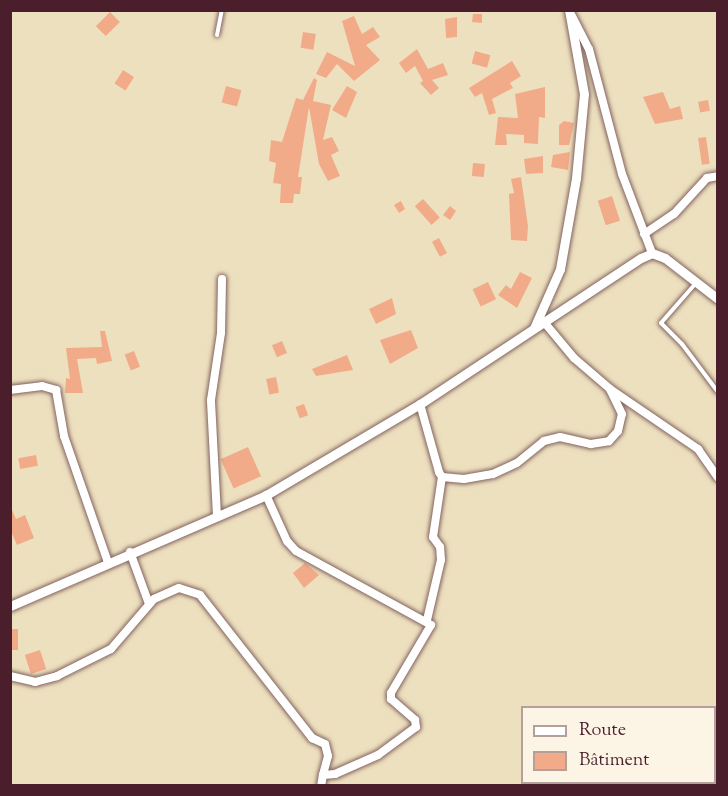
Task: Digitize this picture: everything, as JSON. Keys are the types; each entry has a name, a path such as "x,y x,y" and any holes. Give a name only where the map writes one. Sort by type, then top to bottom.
{"street":[{"path":"570,13 595,69 622,174 652,253 665,258 717,299"},
{"path":"534,328 560,270 576,178 584,94 570,13"},
{"path":"644,234 674,214 707,178 717,176"},
{"path":"10,606 130,552 266,495 420,404 652,253"},
{"path":"217,516 211,400 221,333 222,279"},
{"path":"543,322 574,358 610,389 698,448 717,478"},
{"path":"10,390 42,386 56,390 64,435 108,562"},
{"path":"442,477 464,479 494,474 517,463 544,441 560,437 591,444 609,441 618,430 622,414 610,389"},
{"path":"420,404 442,477 433,532 441,560 427,620"},
{"path":"266,495 287,541 296,551 427,620 431,625 392,693 391,699 416,720 416,726 378,755 335,774 322,775"},
{"path":"130,552 149,604"},
{"path":"10,676 35,682 57,676 111,649 149,604 179,588 200,595 312,738 325,744 328,756 321,786"}],"lane":[{"path":"217,35 222,10"},
{"path":"696,283 661,323 682,344 717,392"}],"building":[{"path":"110,12 120,22 106,36 96,26"},
{"path":"473,14 482,14 482,23 472,22"},
{"path":"354,16 362,34 373,27 380,37 366,45 380,60 354,81 337,64 326,78 316,74 327,52 355,66 342,21"},
{"path":"457,17 457,37 446,38 445,19"},
{"path":"303,32 316,34 313,50 300,48"},
{"path":"417,49 428,69 443,63 448,75 432,80 439,88 431,95 420,83 423,81 415,66 406,73 399,63"},
{"path":"475,51 490,55 487,68 472,64"},
{"path":"512,61 521,76 510,83 513,88 492,99 496,113 489,115 482,93 475,97 469,88"},
{"path":"123,70 134,77 126,90 115,84"},
{"path":"314,78 317,80 313,101 331,105 323,140 332,137 339,151 331,155 340,176 328,181 319,164 309,107 298,177 302,177 300,194 294,194 293,203 280,203 281,184 273,183 276,163 269,161 271,140 282,142 296,98 303,100"},
{"path":"226,86 241,90 237,107 222,102"},
{"path":"347,86 357,92 346,118 332,110"},
{"path":"545,87 545,118 539,117 538,144 524,143 524,135 506,134 507,145 495,145 498,117 518,118 515,94"},
{"path":"663,92 670,109 680,106 683,119 655,124 643,97"},
{"path":"708,100 710,111 700,113 698,102"},
{"path":"564,121 574,123 569,145 559,145 559,125"},
{"path":"706,137 710,164 702,165 698,138"},
{"path":"570,152 568,170 551,167 553,155"},
{"path":"543,156 543,173 526,174 524,159"},
{"path":"473,163 485,164 484,177 472,176"},
{"path":"521,177 528,226 527,241 511,240 509,194 514,193 511,179"},
{"path":"612,196 620,221 606,225 598,201"},
{"path":"423,199 440,218 432,225 415,206"},
{"path":"401,201 405,209 399,213 394,205"},
{"path":"450,206 456,211 450,220 443,215"},
{"path":"439,238 447,253 440,257 432,242"},
{"path":"520,272 532,278 517,308 498,295 506,285 511,289"},
{"path":"488,282 496,299 481,306 473,289"},
{"path":"392,298 396,314 376,324 369,309"},
{"path":"411,330 418,348 390,364 380,340"},
{"path":"100,331 105,331 112,361 97,364 96,358 77,359 83,393 65,393 66,378 70,379 66,348 102,347"},
{"path":"282,341 287,353 277,357 272,345"},
{"path":"134,351 140,367 131,370 125,355"},
{"path":"347,355 353,370 316,376 312,369"},
{"path":"276,377 279,393 269,395 266,379"},
{"path":"304,404 308,415 300,418 296,407"},
{"path":"248,447 261,476 234,488 221,459"},
{"path":"36,455 38,466 20,469 18,458"},
{"path":"10,505 16,519 25,515 34,538 17,545 10,529"},
{"path":"305,563 319,575 304,588 293,573"},
{"path":"10,629 18,629 18,650 10,650"},
{"path":"40,650 46,669 31,674 25,655"}]}
